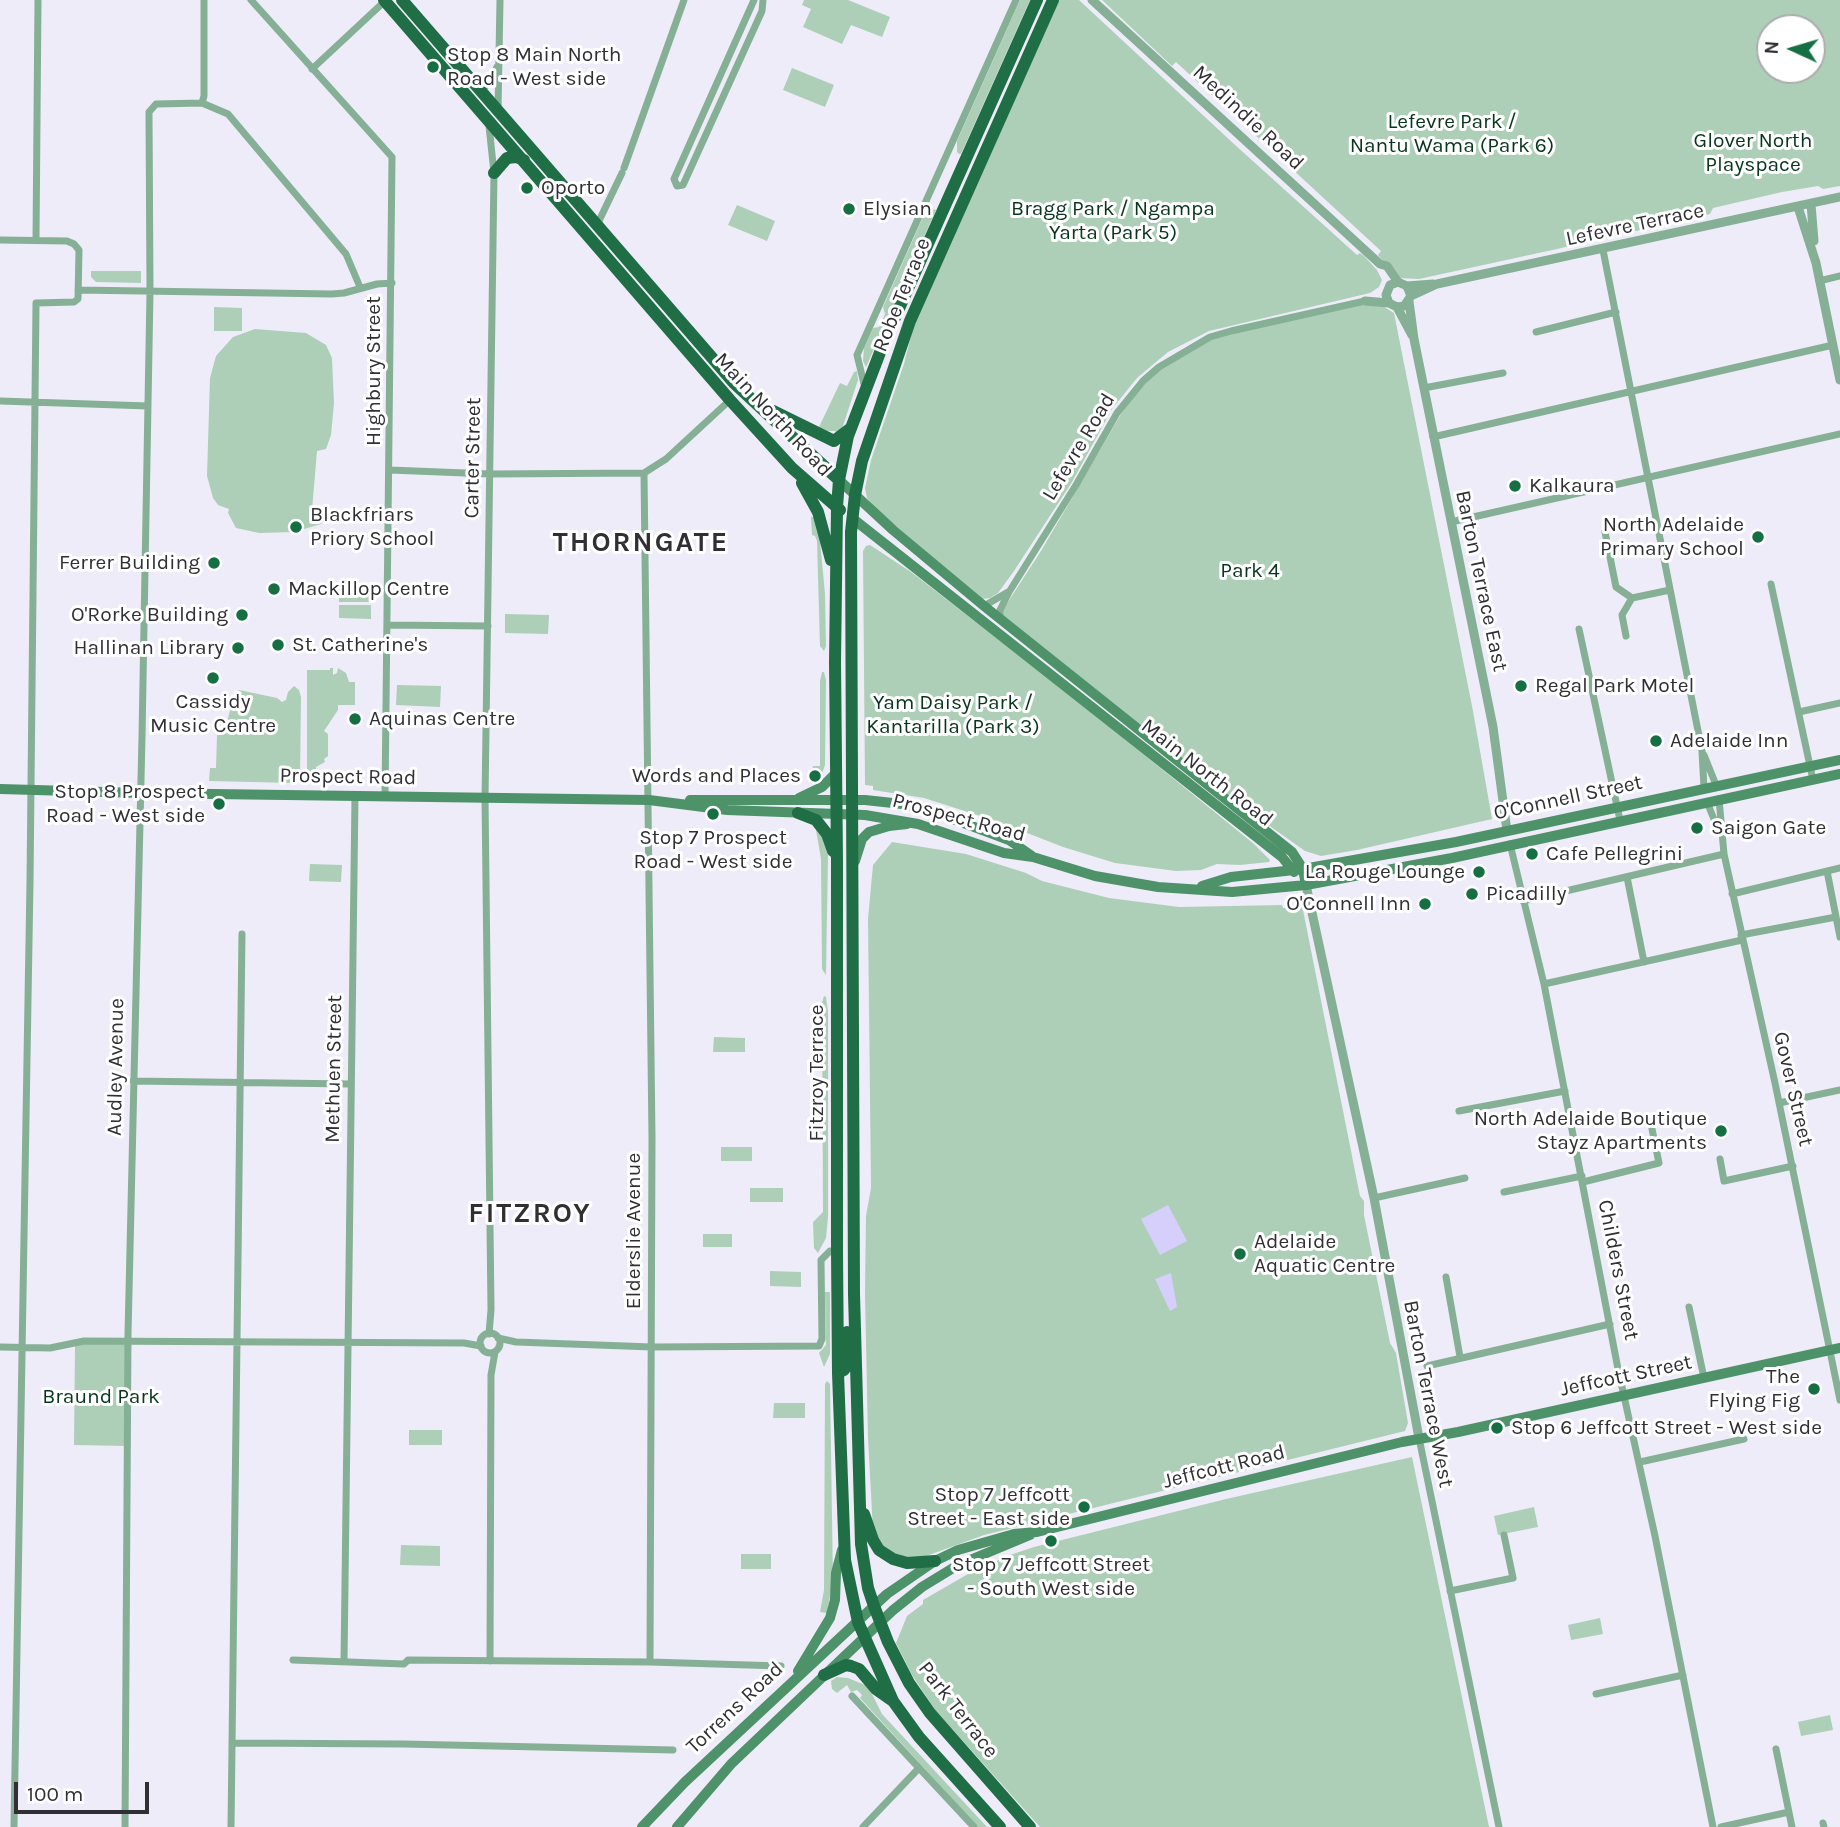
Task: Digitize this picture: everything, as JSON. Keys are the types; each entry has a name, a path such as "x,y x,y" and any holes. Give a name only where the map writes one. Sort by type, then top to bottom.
{"highway":[{"name":"Main North Road","path":"385,0 524,160 746,394 839,480"},
{"name":"Main North Road","path":"402,0 498,111 730,400 792,468 852,518"},
{"name":"Robe Terrace","path":"837,507 839,480 851,427 865,390 1037,0"},
{"path":"1012,57 1031,30 1044,0"},
{"name":"Robe Terrace","path":"855,495 879,406 910,321 1052,0"},
{"path":"964,162 972,162 995,113 1015,84"},
{"path":"494,173 506,158 516,156 524,160"},
{"path":"944,207 948,219 947,236"},
{"path":"746,394 783,418 826,439 834,441 851,427"},
{"path":"792,468 818,512 836,581"},
{"name":"Fitzroy Terrace","path":"855,495 852,518 851,662 854,1294 861,1544 868,1588 874,1606"},
{"name":"Fitzroy Terrace","path":"837,507 835,774 838,1373 844,1542 849,1588 864,1636"},
{"path":"835,662 851,662"},
{"path":"797,807 821,825 837,861"},
{"path":"836,988 852,971"},
{"path":"836,1160 844,1132 843,1066 853,1062"},
{"path":"837,1251 845,1243 845,1211 854,1188"},
{"path":"838,1373 847,1365 847,1325 854,1294"},
{"path":"858,1497 879,1550 893,1559 907,1563 935,1561"},
{"name":"Park Terrace","path":"874,1606 902,1671 922,1703 1030,1827"},
{"name":"Park Terrace","path":"864,1636 893,1701 919,1737 1000,1827"},
{"path":"824,1675 846,1665 851,1666 893,1701"}],"main road":[{"name":"Main North Road","path":"839,480 892,530 984,606 1292,852 1298,869"},
{"name":"Main North Road","path":"852,518 1298,869"},
{"name":"O'Connell Street","path":"1298,869 1507,831 1840,760"},
{"path":"797,807 835,774"},
{"name":"O'Connell Street","path":"1306,885 1840,774"},
{"path":"1716,785 1718,799"},
{"path":"1704,788 1707,802"},
{"name":"Prospect Road","path":"0,789 649,800 727,810 836,807 853,800 902,804 937,813 1009,840 1033,857"},
{"name":"Prospect Road","path":"0,795 29,791"},
{"name":"Prospect Road","path":"836,807 853,814 918,824 1004,853 1033,857 1119,881 1158,887 1232,892 1306,885"},
{"path":"853,865 862,839 869,832 889,826 918,824"},
{"path":"1507,831 1510,844"},
{"name":"Prospect Road","path":"1195,888 1231,877 1298,869"},
{"path":"1298,869 1306,885"},
{"name":"Jeffcott Street","path":"1419,1438 1458,1432 1835,1349"},
{"name":"Jeffcott Road","path":"880,1621 922,1587 951,1569 1037,1532 1419,1438"},
{"name":"Jeffcott Road","path":"858,1622 911,1575 935,1561 958,1550 985,1542 1014,1534 1037,1532"},
{"path":"794,1678 830,1618 835,1600 836,1573 844,1542"},
{"name":"Torrens Road","path":"677,1827 732,1763 880,1621"},
{"name":"Torrens Road","path":"642,1827 794,1678 858,1622"}],"street":[{"path":"36,240 38,0"},
{"path":"204,0 202,103 228,114 346,254 360,287"},
{"name":"Highbury Street","path":"251,0 392,157 385,797"},
{"path":"312,69 385,0"},
{"path":"498,111 500,0"},
{"path":"593,230 623,170 684,0"},
{"path":"754,0 674,179 677,186 683,185 762,11 763,0"},
{"name":"Robe Terrace","path":"865,390 858,355 1016,0"},
{"name":"Medindie Road","path":"1092,0 1380,264 1387,267 1395,287"},
{"path":"471,100 491,81 499,63"},
{"name":"Audley Avenue","path":"125,1827 128,1342 150,292 149,112 156,104 202,103"},
{"name":"Carter Street","path":"487,118 491,131 494,173 485,798 491,1336"},
{"path":"947,155 964,162"},
{"name":"Lefevre Terrace","path":"1395,287 1437,284 1840,198"},
{"path":"927,199 944,207"},
{"path":"1811,204 1816,263 1840,380"},
{"path":"1798,207 1816,263"},
{"path":"0,240 67,241 79,250 78,299 74,302 36,303 14,1827"},
{"path":"1603,250 1702,751 1704,788"},
{"path":"1819,281 1840,276"},
{"path":"78,290 331,294 360,287 392,284"},
{"name":"Lefevre Terrace","path":"1393,305 1437,284"},
{"name":"Barton Terrace East","path":"1395,287 1410,299 1414,339 1433,437 1493,727 1507,831"},
{"name":"Barton Terrace East","path":"1395,287 1393,305 1414,339"},
{"name":"Lefevre Road","path":"1000,619 1000,610 1009,592 1117,413 1159,367 1210,337 1365,301 1395,287"},
{"name":"Lefevre Road","path":"1365,301 1393,305"},
{"path":"1536,331 1616,312"},
{"path":"1433,437 1632,392 1641,387 1833,345"},
{"path":"1424,388 1503,373"},
{"path":"390,470 490,474 644,473 666,459 730,400"},
{"path":"0,401 148,406"},
{"path":"1451,522 1840,434"},
{"name":"Elderslie Avenue","path":"644,473 652,1347 650,1662"},
{"path":"1605,532 1616,587 1632,598 1671,590"},
{"path":"1771,584 1813,779"},
{"name":"Lefevre Road","path":"984,606 1009,592"},
{"path":"1626,636 1622,615 1632,598"},
{"path":"387,625 488,626"},
{"path":"1580,629 1620,820"},
{"path":"1799,712 1840,703"},
{"path":"1702,751 1716,785"},
{"name":"Methuen Street","path":"344,1662 355,796"},
{"name":"Gover Street","path":"1718,799 1720,836"},
{"name":"Gover Street","path":"1707,802 1720,836 1835,1349 1840,1400"},
{"name":"Childers Street","path":"1510,844 1544,984 1618,1369 1640,1462 1713,1827"},
{"path":"1523,901 1724,854"},
{"path":"1732,894 1840,868"},
{"path":"1827,871 1840,937"},
{"path":"1627,877 1644,961"},
{"name":"Barton Terrace West","path":"1306,885 1374,1198 1419,1438 1499,1827"},
{"path":"1544,984 1836,917"},
{"path":"231,1827 242,934"},
{"path":"133,1081 351,1084"},
{"path":"1779,1103 1840,1090"},
{"path":"1459,1111 1565,1091"},
{"path":"1504,1192 1658,1163 1652,1129"},
{"path":"1720,1159 1724,1181 1793,1166"},
{"path":"1374,1198 1465,1178"},
{"path":"0,1347 50,1348 84,1341 464,1343 491,1336 516,1342 652,1347 819,1346 822,1339 821,1260 830,1251 837,1251"},
{"path":"1446,1278 1460,1357"},
{"path":"1689,1307 1704,1378"},
{"path":"1427,1366 1610,1324"},
{"path":"491,1336 483,1349 491,1375"},
{"path":"490,1661 491,1375 500,1343 491,1336"},
{"path":"464,1343 497,1350 516,1342"},
{"path":"1640,1462 1744,1439"},
{"path":"1450,1591 1513,1578 1504,1535"},
{"path":"293,1660 404,1664 408,1660 781,1666"},
{"path":"1595,1694 1683,1675"},
{"path":"852,1696 974,1827"},
{"path":"233,1743 673,1750"},
{"path":"1776,1749 1792,1827"},
{"path":"863,1827 919,1768"},
{"path":"1721,1827 1789,1812"}],"green space":[{"path":"804,0 848,0 890,17 882,37 851,25 842,44 803,27 811,9 802,5"},
{"path":"1020,0 1030,0 959,154 957,141"},
{"name":"Bragg Park / Ngampa Yarta (Park 5)","path":"1059,0 1079,0 1357,255 1360,253 1364,256 1382,280 1379,287 1370,293 1209,331 1168,352 1137,378 1112,409 1072,482 1014,571 998,593 982,599 876,509 867,498 865,488 871,460 904,364 914,324"},
{"name":"Lefevre Park / Nantu Wama (Park 6)","path":"1102,0 1840,0 1840,186 1823,189 1818,186 1782,192 1713,208 1710,214 1557,249 1419,279 1398,278 1378,255 1381,251 1176,62 1172,66"},
{"path":"792,68 834,85 825,107 783,90"},
{"path":"737,205 775,221 767,241 728,225"},
{"path":"931,209 936,210 866,367 863,361 864,348 873,328 879,327 885,314 883,307 923,217"},
{"path":"91,271 141,271 141,283 96,282 91,277"},
{"name":"Park 4","path":"1365,302 1381,305 1394,313 1492,819 1321,856 1305,851 1192,771 1003,616 1002,611 1041,551 1121,414 1144,382 1160,368 1211,338"},
{"path":"214,307 242,308 242,331 214,331"},
{"path":"255,329 306,333 326,345 332,358 334,403 331,435 326,449 317,451 312,510 330,514 321,524 294,532 259,533 236,528 228,513 229,509 218,505 213,498 207,476 210,378 216,356 233,337"},
{"path":"857,371 858,380 842,429 837,434 819,427 840,383 847,386"},
{"path":"811,517 815,517 820,540 825,594 824,651 820,646 817,541 812,535"},
{"name":"Yam Daisy Park / Kantarilla (Park 3)","path":"870,545 911,572 1073,697 1254,844 1269,862 1217,864 1201,870 1176,871 1115,863 924,798 873,790 873,786 865,785 863,551"},
{"path":"339,587 371,587 371,602 339,602"},
{"path":"339,605 371,605 371,619 339,618"},
{"path":"505,614 549,615 548,634 505,633"},
{"path":"333,668 333,675 338,668 346,673 349,682 355,682 355,705 338,705 338,710 324,731 328,734 328,756 324,759 325,762 316,767 316,780 307,780 307,670"},
{"path":"822,672 826,680 825,765 819,782 811,780 813,766 820,766"},
{"path":"397,685 441,686 440,707 396,705"},
{"path":"294,686 301,697 300,778 295,783 209,781 210,768 216,768 217,735 224,735 233,698 239,690 277,698 282,702"},
{"path":"819,828 828,854 826,975 822,969 821,859 816,830"},
{"path":"892,842 966,854 1026,873 1042,881 1109,898 1179,907 1282,905 1283,908 1302,905 1360,1196 1364,1201 1364,1215 1390,1343 1396,1353 1408,1423 1405,1431 984,1535 918,1559 912,1560 884,1549 873,1531 868,1438 865,1294 866,1216 871,1188 868,919 873,865"},
{"path":"310,864 342,865 341,882 309,881"},
{"path":"824,996 828,1012 828,1217 826,1238 818,1253 814,1248 813,1222 823,1212"},
{"path":"714,1037 745,1038 745,1052 713,1052"},
{"path":"721,1147 752,1147 752,1161 721,1161"},
{"path":"750,1188 783,1188 783,1202 750,1202"},
{"path":"703,1234 732,1234 732,1247 703,1247"},
{"path":"770,1271 801,1272 801,1287 770,1286"},
{"path":"825,1292 830,1292 830,1354 824,1367 819,1353 826,1345"},
{"name":"Braund Park","path":"128,1342 127,1446 74,1445 75,1343"},
{"path":"827,1381 830,1384 833,1581 827,1613 820,1612 824,1590"},
{"path":"774,1403 805,1403 805,1418 773,1418"},
{"path":"409,1430 442,1430 442,1445 409,1445"},
{"path":"1412,1457 1489,1827 1040,1827 936,1711 912,1675 896,1643 907,1616 923,1604 923,1600 968,1574 1010,1555 1226,1499"},
{"path":"1534,1507 1538,1527 1498,1535 1494,1516"},
{"path":"401,1545 440,1546 440,1566 400,1565"},
{"path":"741,1554 771,1554 771,1569 741,1569"},
{"path":"1600,1618 1603,1634 1571,1640 1568,1625"},
{"path":"837,1677 848,1678 870,1690 882,1714 987,1827 978,1827 860,1698 862,1695 857,1690 851,1692 847,1685 837,1693 832,1689 831,1681"},
{"path":"1830,1715 1833,1730 1801,1736 1798,1722"}],"shaded area":[{"path":"1168,1205 1187,1241 1160,1255 1141,1219"},
{"path":"1171,1273 1177,1307 1170,1311 1155,1279"}],"place":[{"name":"Stop 8 Main North Road - West side","path":"433,67"},
{"name":"Oporto","path":"527,188"},
{"name":"Elysian","path":"849,209"},
{"name":"Kalkaura","path":"1515,486"},
{"name":"Blackfriars Priory School","path":"296,527"},
{"name":"North Adelaide Primary School","path":"1758,537"},
{"name":"Ferrer Building","path":"214,563"},
{"name":"Mackillop Centre","path":"274,589"},
{"name":"O'Rorke Building","path":"242,615"},
{"name":"St. Catherine's","path":"278,645"},
{"name":"Hallinan Library","path":"238,648"},
{"name":"Cassidy Music Centre","path":"213,678"},
{"name":"Regal Park Motel","path":"1521,686"},
{"name":"Aquinas Centre","path":"355,719"},
{"name":"Adelaide Inn","path":"1656,741"},
{"name":"Words and Places","path":"815,776"},
{"name":"Stop 8 Prospect Road - West side","path":"219,804"},
{"name":"Stop 7 Prospect Road - West side","path":"713,814"},
{"name":"Saigon Gate","path":"1697,828"},
{"name":"Cafe Pellegrini","path":"1532,854"},
{"name":"La Rouge Lounge","path":"1479,872"},
{"name":"Picadilly","path":"1472,894"},
{"name":"O'Connell Inn","path":"1425,904"},
{"name":"North Adelaide Boutique Stayz Apartments","path":"1721,1131"},
{"name":"Adelaide Aquatic Centre","path":"1240,1254"},
{"name":"The Flying Fig","path":"1814,1389"},
{"name":"Stop 6 Jeffcott Street - West side","path":"1497,1428"},
{"name":"Stop 7 Jeffcott Street - East side","path":"1084,1507"},
{"name":"Stop 7 Jeffcott Street - South West side","path":"1051,1541"}],"district":[{"name":"THORNGATE","path":"641,543"},
{"name":"FITZROY","path":"530,1214"}],"park label":[{"name":"Glover North Playspace","path":"1753,153"}]}
